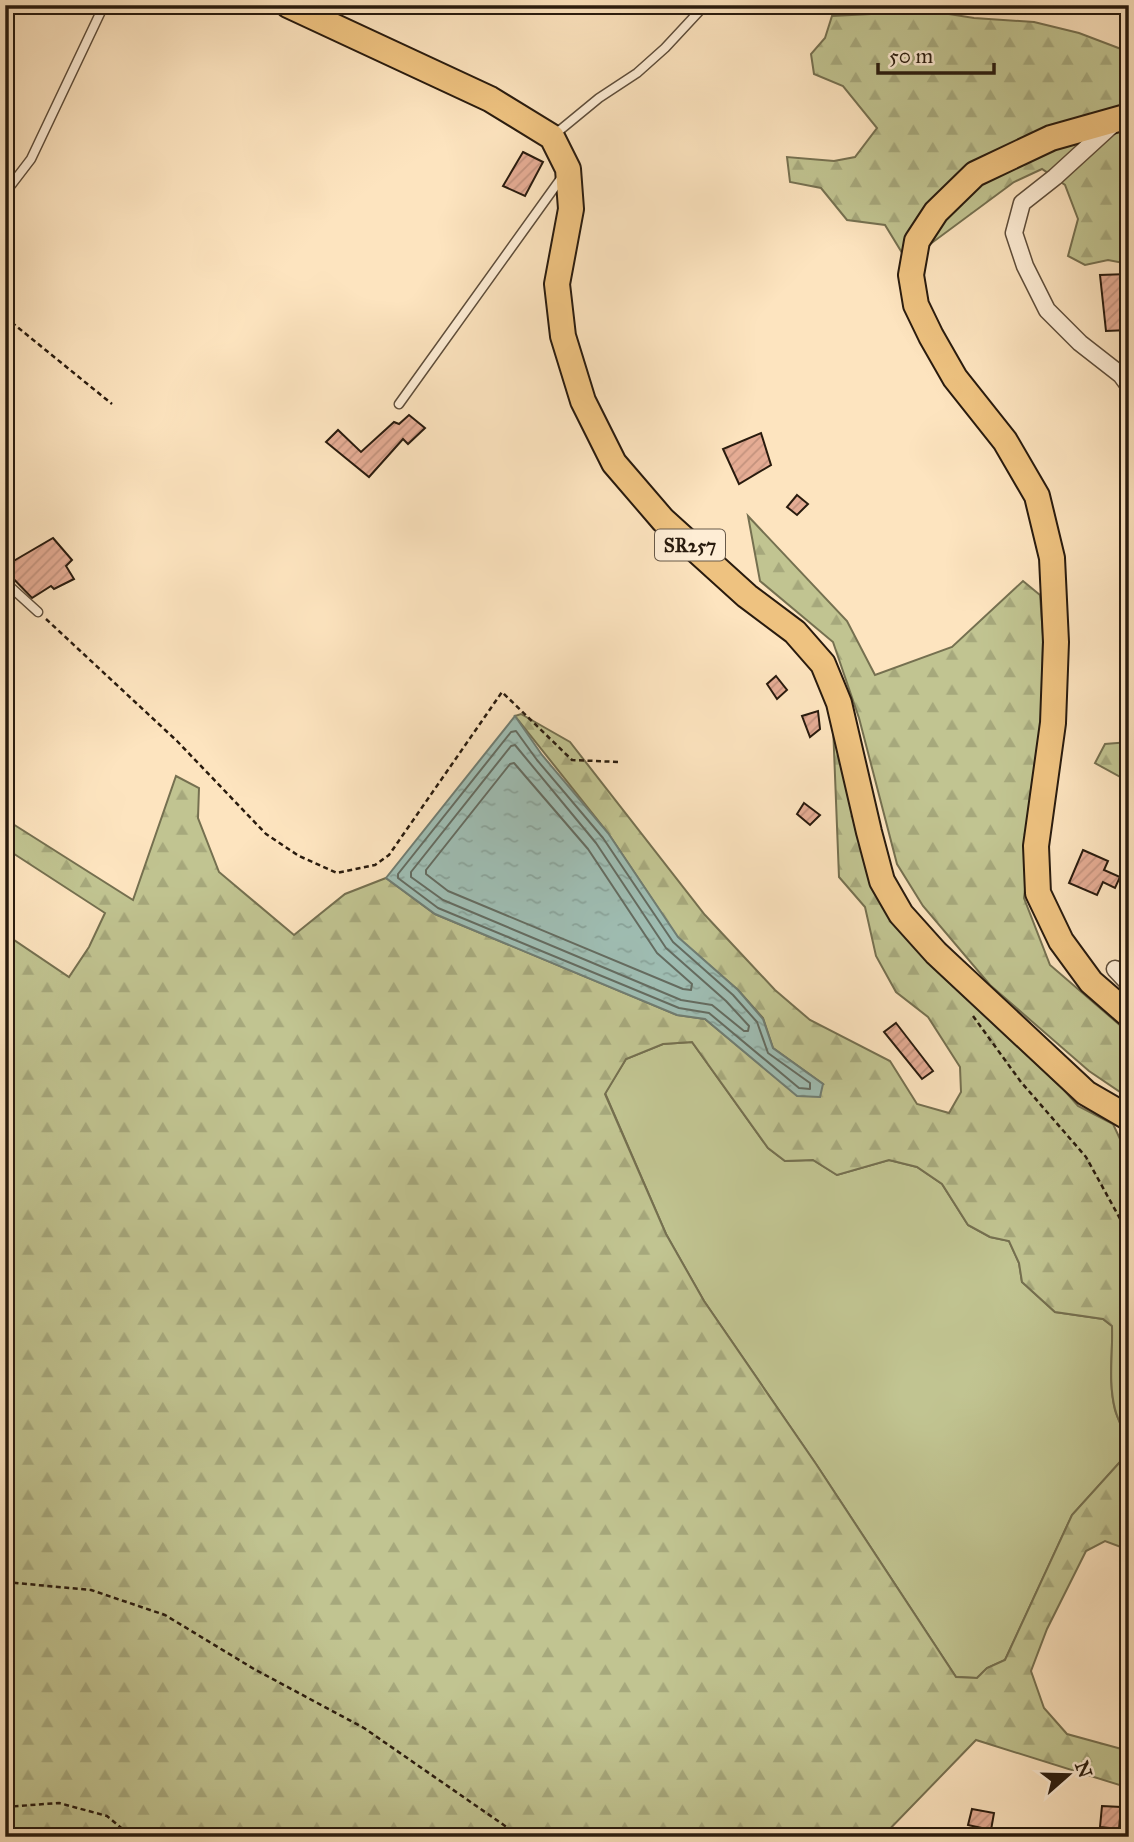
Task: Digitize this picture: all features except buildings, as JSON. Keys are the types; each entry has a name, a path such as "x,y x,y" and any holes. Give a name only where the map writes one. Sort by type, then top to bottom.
{"main road":[{"path":"289,5 490,99 552,137"},
{"path":"1123,117 1051,138 975,174 936,212 917,241 911,275 916,305 955,378 1005,441 1037,496 1052,558 1056,642 1053,723 1036,846 1038,893 1061,941 1091,982 1129,1016"},
{"name":"SR257","path":"552,137 568,169 571,209 557,284 563,336 583,401 614,463 663,520 747,596 795,632 823,664 839,703 882,881 901,914 936,953 1086,1093 1129,1118"}],"street":[{"path":"1123,117 1023,203 1014,233 1025,266 1048,310 1080,343 1121,375 1129,386"},
{"path":"1129,458 1129,483"},
{"path":"1115,969 1129,984"}],"lane":[{"path":"5,193 30,159 104,5"},
{"path":"552,137 666,48 705,5"},
{"path":"400,404 568,169"},
{"path":"5,582 38,612"}],"path":[{"path":"5,317 112,404"},
{"path":"38,612 177,741 266,834 299,856 337,873 375,865 389,855 502,692 572,760 619,762"},
{"path":"972,1015 1021,1082 1086,1157 1129,1235"},
{"path":"5,1582 91,1590 165,1615 254,1669 364,1728 521,1837"},
{"path":"5,1807 59,1803 107,1816 132,1837"}],"green space":[{"path":"930,11 974,18 1034,22 1079,33 1129,52 1129,264 1108,260 1085,265 1068,256 1078,219 1065,185 1042,169 1014,182 929,245 904,256 885,225 847,220 821,188 790,182 787,157 834,161 855,157 877,128 843,86 814,74 811,54 825,38 832,16"},
{"path":"748,516 847,621 875,675 952,647 1023,581 1040,595 1043,636 1041,753 1024,898 1050,965 1129,1033 1129,1098 1089,1071 990,985 923,906 897,864 859,718 833,642 760,581"},
{"path":"521,714 570,742 705,915 775,990 810,1020 890,1061 917,1104 949,1113 961,1092 960,1067 928,1017 896,992 876,956 865,907 839,877 833,725 869,869 965,996 1078,1106 1113,1124 1129,1158 1129,1445 1113,1399 1112,1326 1103,1319 1055,1312 1022,1282 1019,1263 1009,1241 990,1237 968,1225 942,1184 917,1167 889,1160 837,1175 813,1160 785,1161 768,1148 692,1042 663,1044 626,1059 605,1094 666,1234 704,1301 816,1464 956,1677 977,1678 987,1668 1005,1660 1072,1515 1129,1452 1129,1550 1105,1541 1086,1551 1047,1629 1031,1671 1044,1708 1067,1734 1129,1751 1129,1788 976,1740 882,1837 5,1837 5,934 69,977 89,947 105,913 5,848 5,819 133,900 176,776 199,788 198,818 219,872 294,935 345,894 386,878 435,914 677,1015 705,1019 797,1095 823,1084 773,1048 763,1018 738,990 678,938 608,833 515,716"},
{"path":"1129,742 1129,793 1122,778 1095,763 1105,744"},
{"path":"692,1042 768,1148 785,1161 813,1160 837,1175 889,1160 917,1167 942,1184 968,1225 990,1237 1009,1241 1019,1263 1022,1282 1055,1312 1103,1319 1112,1326 1113,1400 1129,1452 1072,1515 1005,1660 987,1668 977,1678 956,1677 816,1464 704,1301 666,1234 605,1093 626,1059 663,1044"}],"water":[{"path":"515,716 542,755 608,833 678,937 738,990 763,1019 773,1048 823,1084 820,1097 797,1096 705,1019 677,1015 435,914 386,878"}]}
